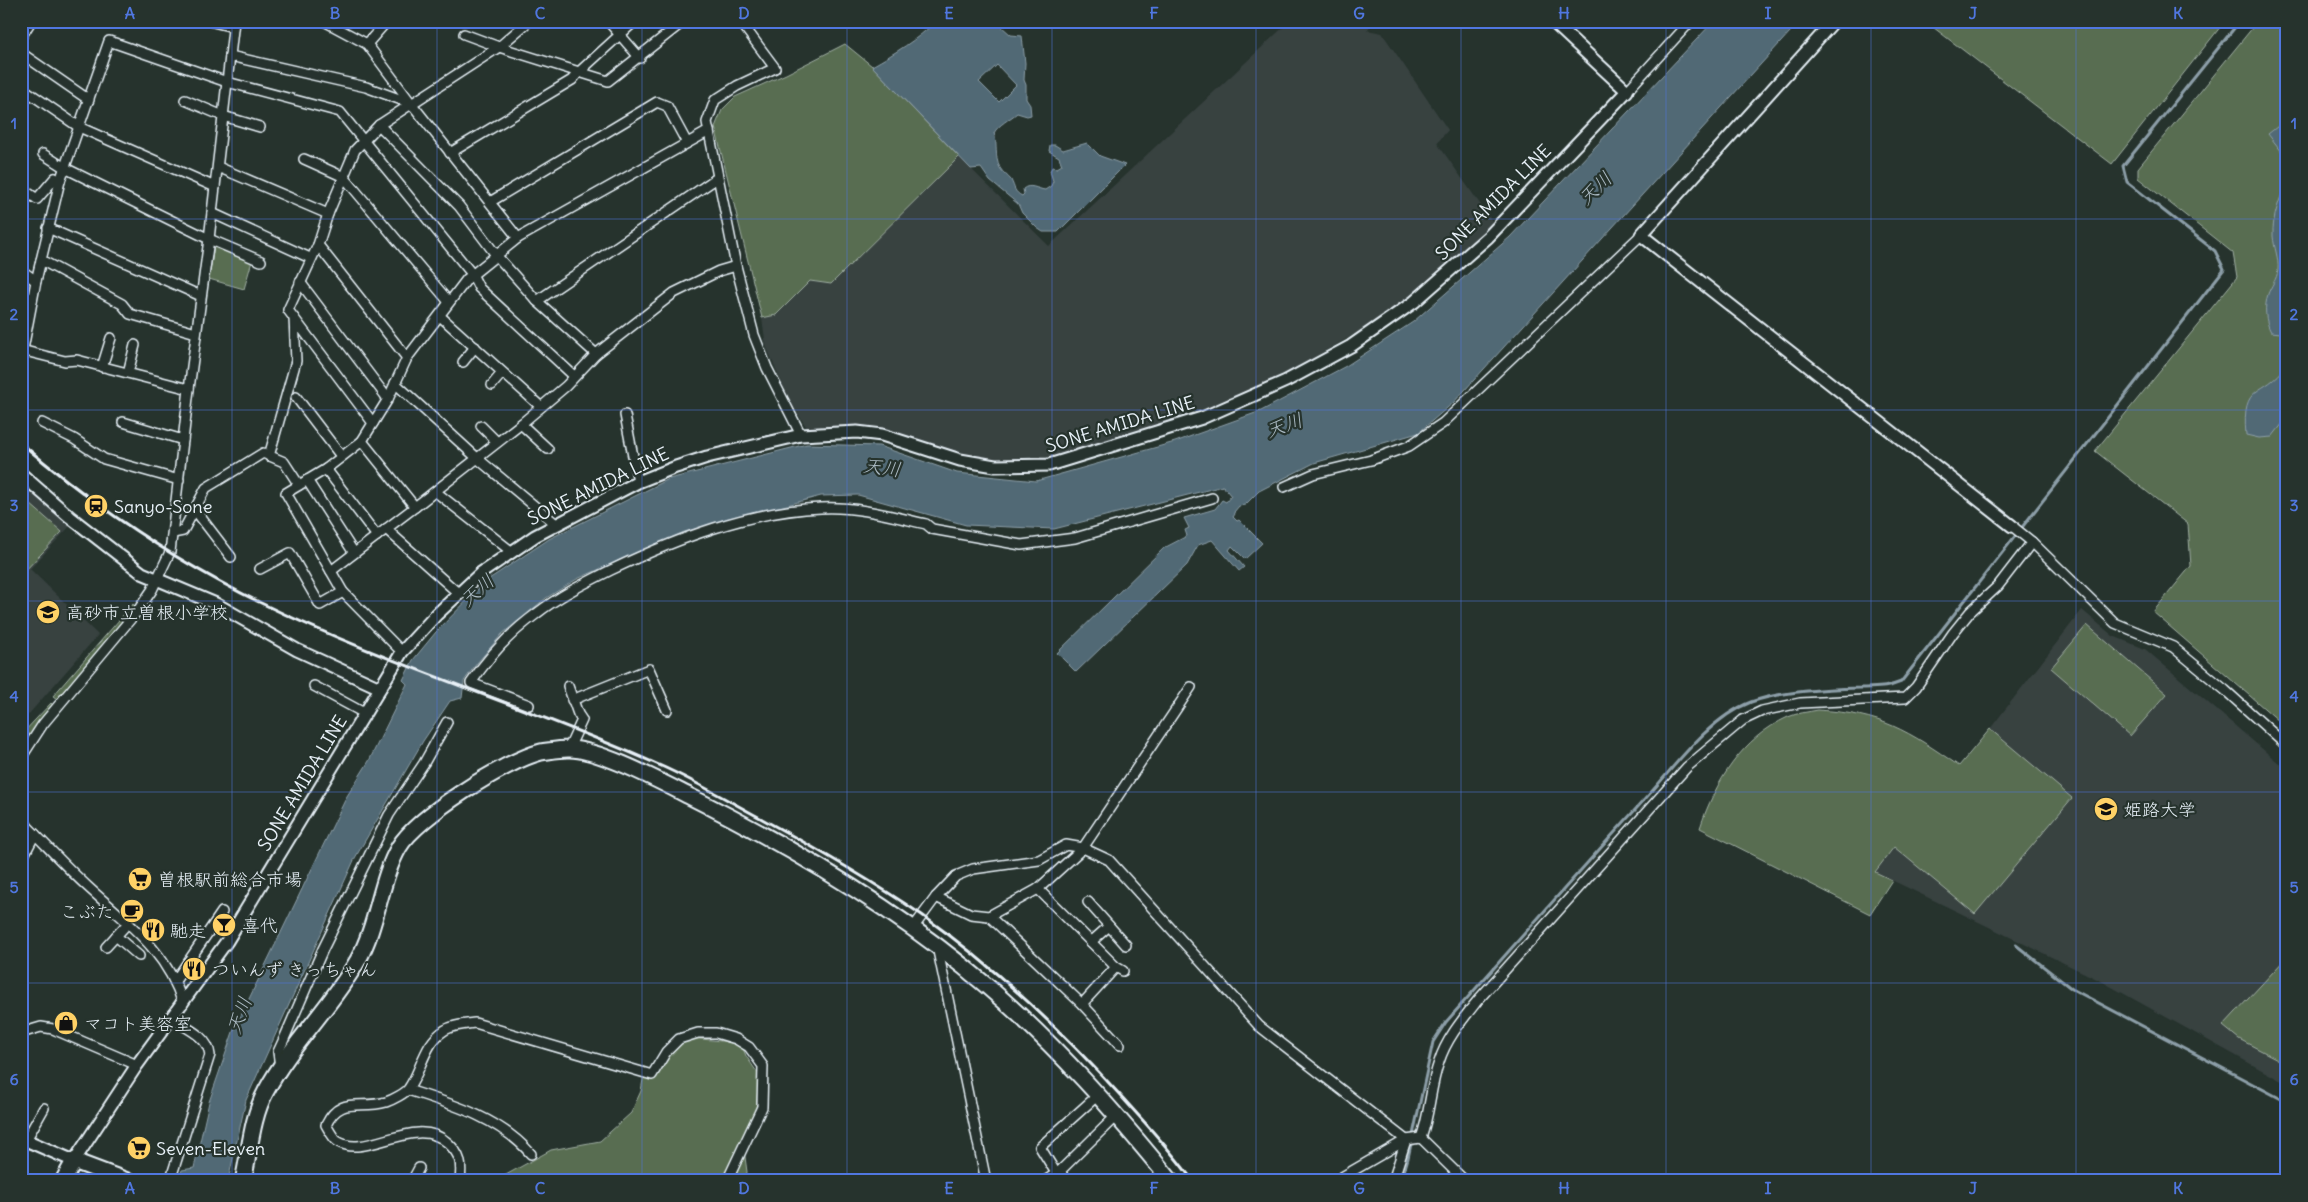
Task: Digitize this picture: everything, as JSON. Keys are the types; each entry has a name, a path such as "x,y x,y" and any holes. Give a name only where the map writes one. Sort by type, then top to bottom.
{"highway":[{"path":"244,1180 255,1119 265,1092 280,1068 357,962 373,926 390,868 399,847 412,831 434,811 505,767 539,753 569,748 589,752 650,776 717,810 823,871 912,928 987,986 1038,1032 1117,1115 1171,1181"},
{"path":"63,1181 74,1161 127,1181"}],"main road":[{"path":"1552,21 1626,91"},
{"path":"1834,21 1641,235 2012,526"},
{"name":"SONE AMIDA LINE","path":"74,1161 137,1065 227,942 402,652 458,593 481,573 556,524 638,482 676,466 707,457 801,436 857,432 882,435 960,460 994,466 1049,465 1202,418 1286,381 1351,346 1414,302 1488,237 1626,91"},
{"path":"21,474 70,517 142,573 216,604 292,647 380,688"},
{"path":"24,1139 74,1161"}],"street":[{"path":"21,37 31,21"},
{"path":"21,758 43,724 139,609 157,580 170,552 188,389 210,239 234,24 210,21"},
{"path":"324,21 368,44 411,103 518,238"},
{"path":"368,44 387,21"},
{"path":"373,423 288,310 310,258 318,245 328,214 356,150 379,125 499,47 529,21"},
{"path":"608,21 640,58"},
{"path":"450,153 572,80 635,21"},
{"path":"464,34 578,73 608,81 640,58 684,21"},
{"path":"740,21 775,68 737,86 716,100 707,122 736,266 754,334 767,368 801,436"},
{"path":"1626,91 1691,21"},
{"path":"188,389 76,360 65,362 22,353 36,281 60,181 109,41 227,82 340,112 472,274 479,288 574,376"},
{"path":"21,53 89,100"},
{"path":"230,56 366,87 411,103"},
{"path":"25,90 79,127 215,187"},
{"path":"184,100 223,116 260,127"},
{"path":"490,202 657,102 667,106 687,143"},
{"path":"379,125 459,206 496,255 537,301 596,354"},
{"path":"402,652 343,592 286,493 326,470 362,441 388,399 394,383 408,358 472,274 518,238 709,131"},
{"path":"42,154 65,168 210,239 261,261"},
{"path":"304,160 344,177 449,302"},
{"path":"218,167 328,214"},
{"path":"21,188 37,199 55,178 60,181"},
{"path":"537,301 717,178"},
{"path":"212,213 310,258"},
{"path":"48,228 201,296"},
{"path":"1284,487 1313,474 1371,460 1409,446 1443,423 1641,235"},
{"path":"318,245 408,358"},
{"path":"41,260 122,304 130,314 196,333"},
{"path":"331,570 436,492 476,458 521,424 566,386 596,354 674,293 719,271 736,266"},
{"path":"21,270 36,281"},
{"path":"300,282 388,399"},
{"path":"440,316 540,406"},
{"path":"269,456 296,361 294,318"},
{"path":"102,367 111,338"},
{"path":"128,373 135,345"},
{"path":"463,362 475,348"},
{"path":"492,385 502,373"},
{"path":"394,383 476,458 556,524"},
{"path":"296,397 341,456"},
{"path":"625,415 638,482"},
{"path":"123,422 183,440"},
{"path":"42,423 74,439 104,459 179,480"},
{"path":"521,424 548,449"},
{"path":"481,426 497,442"},
{"path":"362,441 415,507"},
{"path":"173,533 183,531 206,488 262,453 284,462 303,482 354,553"},
{"path":"326,470 376,536"},
{"path":"436,492 512,552"},
{"path":"529,705 471,683 486,660 499,646 535,614 568,591 653,550 694,535 782,511 823,508 858,509 926,524 932,529 1021,545 1075,538 1212,498"},
{"path":"195,510 231,557"},
{"path":"2012,526 2032,542 2115,623 2173,647 2225,690 2287,746"},
{"path":"386,529 458,593"},
{"path":"1420,1138 1428,1120 1431,1095 1439,1062 1455,1030 1478,1000 1687,767 1743,720 1762,711 1800,703 1906,698 1970,612 1998,586 2032,542"},
{"path":"260,569 290,554 320,605 343,592"},
{"path":"572,700 649,669 667,710"},
{"path":"314,686 364,714"},
{"path":"568,686 572,700 582,720 569,748"},
{"path":"936,897 971,914 989,916 1038,889 1083,848 1191,687"},
{"path":"280,1068 278,1052 346,900 390,815 424,763 447,722"},
{"path":"21,819 153,946 175,981 183,1004"},
{"path":"21,861 32,830"},
{"path":"912,928 936,897 956,876 973,869 1039,860 1066,844 1083,848 1109,860 1259,1026 1406,1140"},
{"path":"1038,889 1119,969 1082,1004"},
{"path":"1088,902 1126,945"},
{"path":"175,981 222,912"},
{"path":"989,916 1082,1004 1120,1045"},
{"path":"106,947 128,923"},
{"path":"1091,942 1108,926"},
{"path":"116,936 139,956"},
{"path":"937,946 986,1181"},
{"path":"170,1181 210,1055 208,1045 204,1039 172,1019"},
{"path":"460,1181 462,1162 456,1150 432,1133 415,1132 370,1144 347,1145 336,1141 326,1125 331,1114 341,1106 386,1102 408,1090 425,1053 439,1034 447,1028 475,1022 652,1075 666,1052 679,1039 698,1033 716,1033 736,1038 749,1048 763,1066 762,1108 727,1181"},
{"path":"21,1033 42,1027 53,1029 137,1065"},
{"path":"408,1090 463,1107 495,1124 520,1142 531,1154"},
{"path":"1066,1181 1040,1147 1098,1094"},
{"path":"24,1139 44,1108"},
{"path":"1044,1181 1058,1172 1117,1115"},
{"path":"1335,1181 1406,1140 1420,1138"},
{"path":"1420,1138 1465,1181"},
{"path":"1394,1181 1406,1140"},
{"path":"412,1181 419,1168"}],"shaded area":[{"path":"1290,21 1375,21 1367,30 1382,33 1448,130 1437,143 1492,221 1470,246 1415,293 1360,331 1273,381 1220,404 1054,457 1032,462 968,457 877,429 809,431 790,402 766,346 762,318 777,315 810,281 831,284 959,157 1049,246"},
{"name":"高砂市立曽根小学校","path":"21,481 71,525 30,569 98,635 21,723"},
{"name":"姫路大学","path":"2082,610 2113,636 2145,649 2287,770 2287,1084 2101,981 1875,872 1990,729"}],"green space":[{"path":"1925,21 2225,21 2112,164"},
{"path":"2258,21 2287,21 2287,728 2153,612 2191,566 2188,524 2095,451 2237,277 2233,253 2138,178 2138,168"},
{"path":"845,44 872,66 959,157 831,284 810,281 776,315 762,318 715,127 722,110 735,97"},
{"path":"214,246 252,261 244,289 209,279"},
{"path":"21,496 62,532 21,575"},
{"path":"133,604 136,607 57,699 53,696"},
{"path":"2087,625 2167,694 2130,736 2051,668"},
{"path":"51,703 54,706 21,752 21,735"},
{"path":"1818,710 1860,715 1893,726 1924,743 1959,766 1990,729 2072,798 1975,914 1894,847 1875,872 1892,880 1870,914 1700,828 1722,778 1744,749 1772,726 1788,717"},
{"path":"2287,957 2287,1064 2239,1039 2223,1026"},
{"path":"691,1038 741,1043 746,1056 759,1075 756,1110 743,1142 747,1172 745,1181 495,1181 551,1150 600,1141 631,1113 641,1091 644,1074 676,1043"}],"water":[{"path":"936,21 1001,21 1001,26 1011,35 1022,36 1026,99 1030,105 1031,115 1027,116 1017,113 994,133 1000,168 1011,180 1017,193 1022,196 1024,194 1023,189 1028,186 1045,190 1051,186 1053,181 1050,171 1052,167 1057,168 1062,165 1059,157 1049,151 1050,145 1055,145 1063,150 1087,143 1100,156 1125,165 1058,232 1043,232 1037,228 1022,213 1018,204 990,181 981,168 971,169 872,66 906,46","holes":["997,65 1016,85 999,102 979,82"]},
{"name":"天川","path":"1714,21 1800,21 1454,402 1418,433 1314,463 1259,491 1245,505 1239,506 1234,512 1233,517 1237,521 1239,520 1262,543 1245,559 1232,546 1229,550 1244,567 1239,571 1212,540 1198,545 1187,565 1076,672 1057,653 1164,548 1187,536 1185,530 1189,528 1184,518 1215,509 1222,500 1226,502 1231,496 1223,486 1054,529 966,525 858,495 821,496 684,532 577,579 546,598 502,634 477,663 464,681 462,698 450,701 423,741 355,858 246,1100 228,1181 178,1181 182,1170 194,1168 209,1102 233,1032 347,796 369,761 407,684 403,680 413,660 436,632 486,581 549,539 669,479 807,444 879,446 957,473 1036,481 1175,442 1261,411 1346,366 1413,322 1510,237"},
{"path":"2282,123 2287,124 2287,168 2282,152 2268,134"},
{"path":"2287,181 2287,331 2281,333 2271,332 2266,319 2266,309 2268,294 2278,270 2273,236 2274,222"},
{"path":"2287,365 2287,418 2272,437 2259,438 2246,435 2245,418 2250,398 2278,376"}],"waterway":[{"path":"1401,1181 1408,1158 1433,1042 1446,1022 1681,758 1721,719 1751,702 1790,693 1880,687 1901,682 2224,269 2215,251 2127,182 2123,166 2240,21"},
{"path":"2016,945 2072,989 2287,1102"}],"railway":[{"path":"21,443 106,510 166,550 229,587 359,647 560,724 671,770 839,862 881,888 949,935 1026,1000 1074,1046 1120,1095 1167,1148 1193,1181"}],"place":[{"name":"Sanyo-Sone","path":"96,506"},
{"name":"高砂市立曽根小学校","path":"48,612"},
{"name":"姫路大学","path":"2106,809"},
{"name":"曽根駅前総合市場","path":"140,879"},
{"name":"こぶた","path":"132,911"},
{"name":"喜代","path":"224,925"},
{"name":"馳走","path":"153,930"},
{"name":"ついんず きっちゃん","path":"194,969"},
{"name":"マコト美容室","path":"66,1023"},
{"name":"Seven-Eleven","path":"139,1148"}]}
